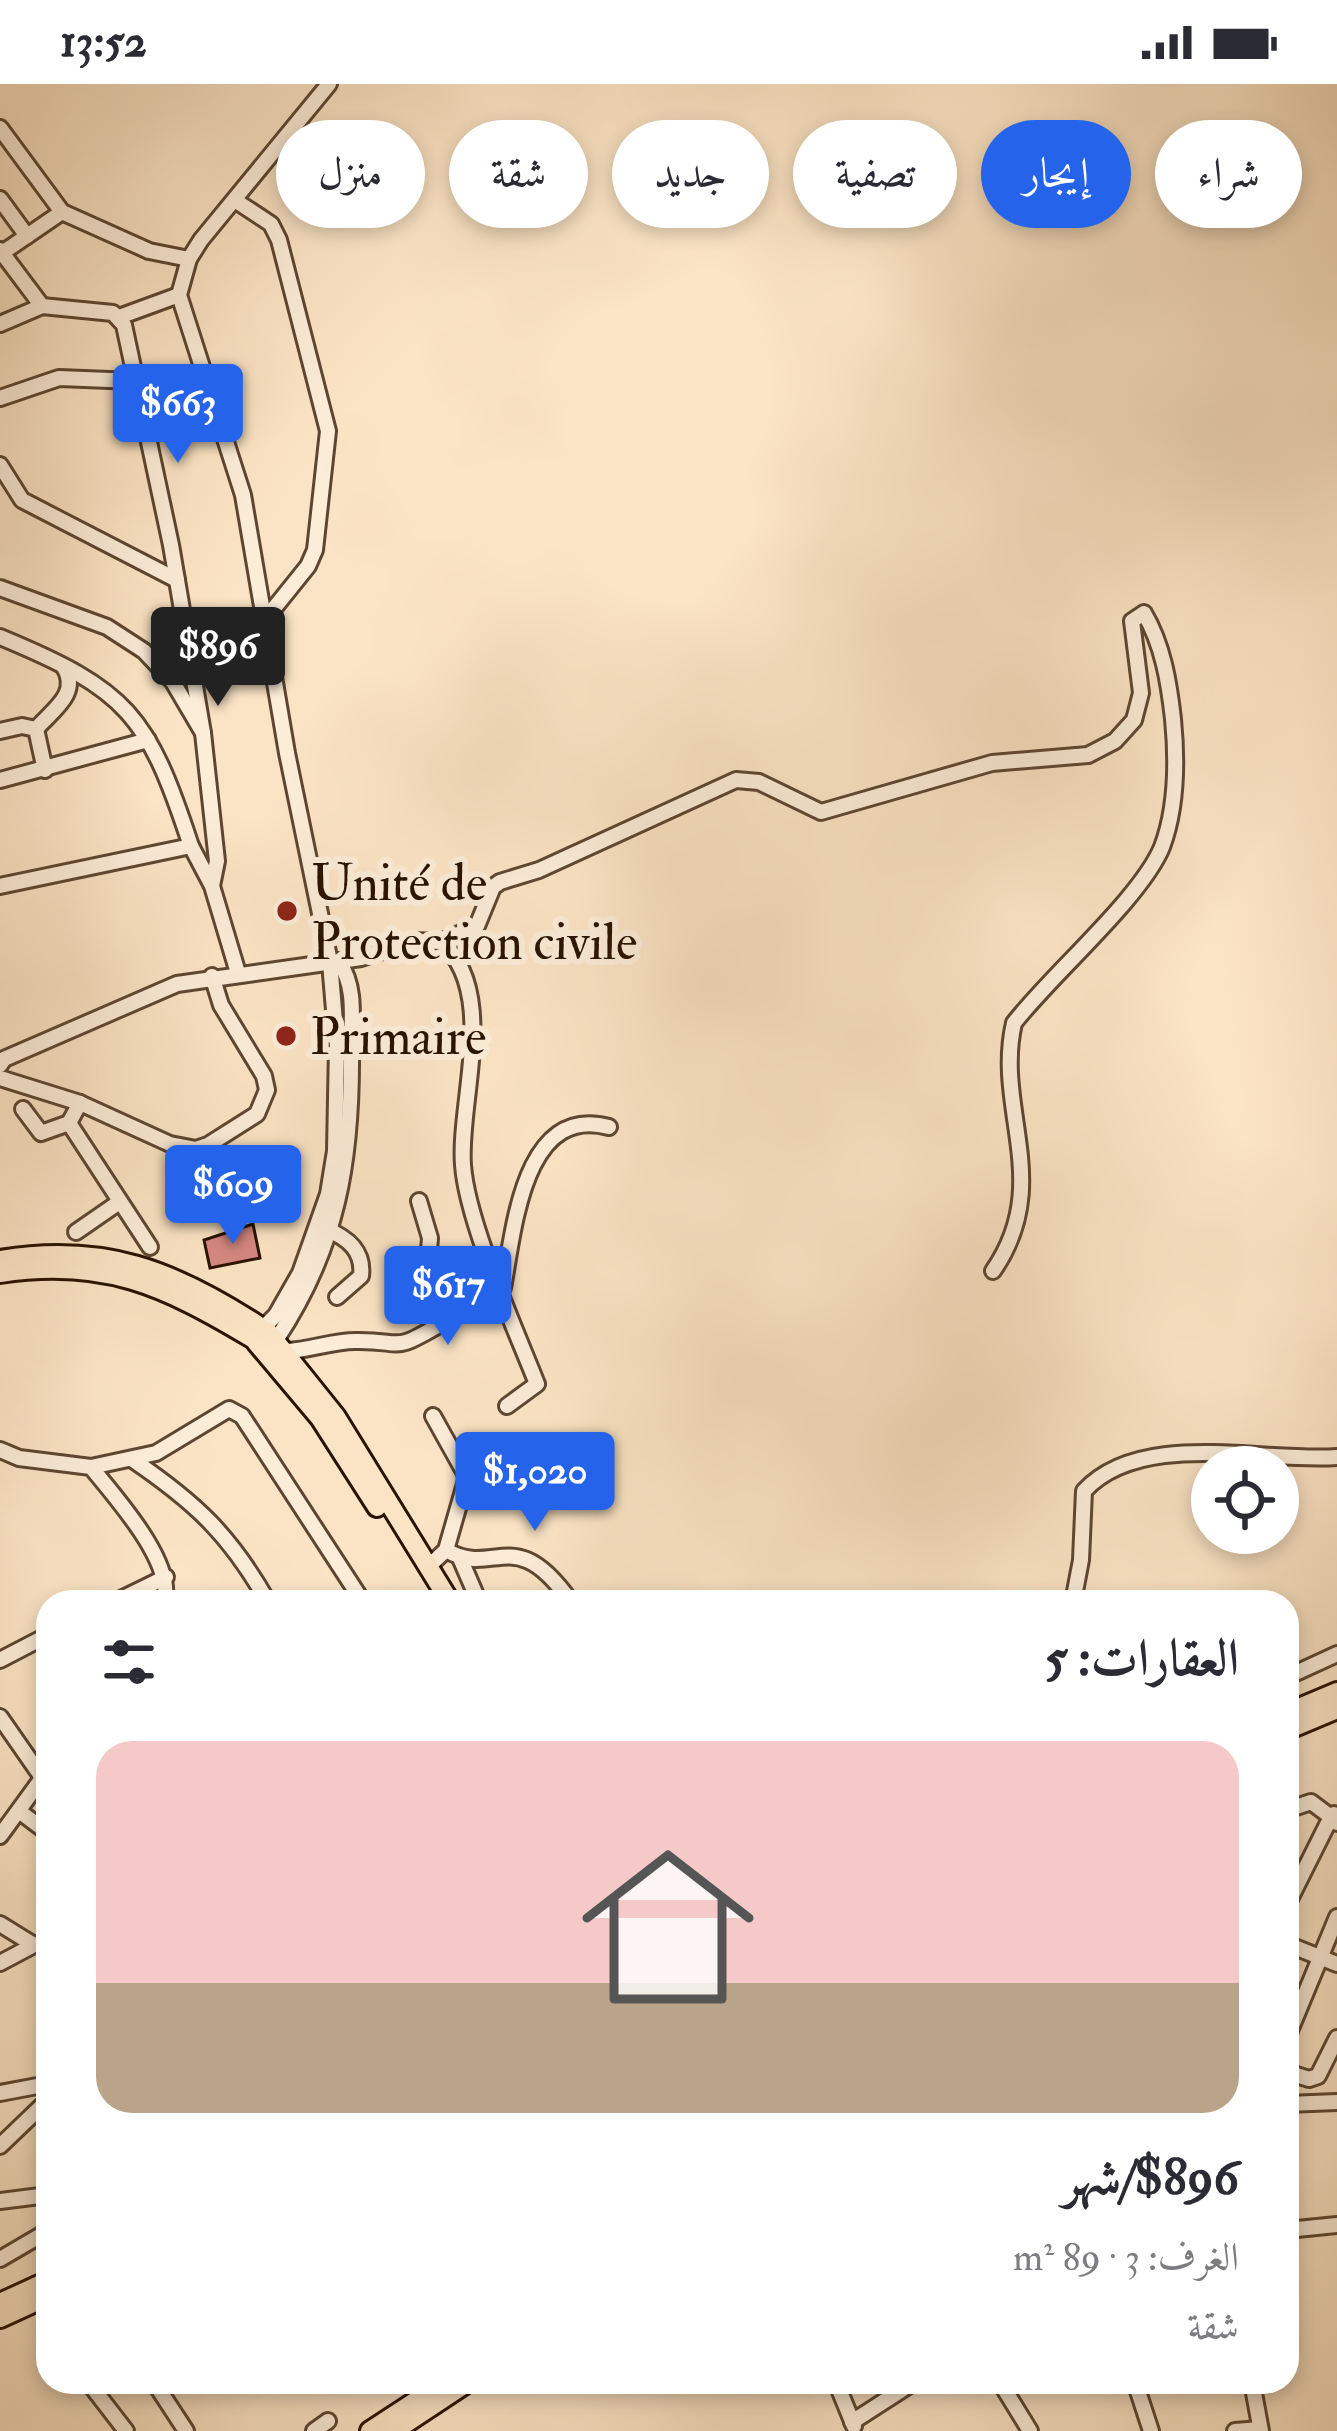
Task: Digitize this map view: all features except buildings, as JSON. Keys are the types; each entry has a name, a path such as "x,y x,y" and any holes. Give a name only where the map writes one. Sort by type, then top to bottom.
{"main road":[{"path":"0,1260 66,1253 112,1256 190,1285 266,1336 336,1418 442,1590"},
{"path":"0,1274 69,1268 126,1276 266,1336 428,1590"},
{"path":"1299,1708 1337,1692"},
{"path":"1299,1725 1337,1709"},
{"path":"0,2303 36,2286"},
{"path":"0,2318 36,2302"},
{"path":"370,2431 439,2394"},
{"path":"394,2431 445,2394"}],"street":[{"path":"266,1336 300,1273 334,1151 335,962 287,753 244,495 179,295 189,259 329,84"},
{"path":"0,128 62,212 135,246 189,259"},
{"path":"0,199 27,236"},
{"path":"236,201 271,224 280,240 328,431 315,550 308,566 267,617"},
{"path":"42,306 1,252 62,212"},
{"path":"119,317 179,295"},
{"path":"0,324 42,306 119,317 177,580 203,733 217,861 212,886"},
{"path":"0,398 59,378 135,381"},
{"path":"0,465 22,500 177,580"},
{"path":"0,588 107,628 144,651 173,682 203,733"},
{"path":"0,1065 4,1059 128,1002 212,976 361,958 413,941 441,942 477,926 500,883 736,781 759,782 821,812 992,764 1088,754 1115,741 1134,720 1141,693 1132,621 1144,613 1155,632 1174,728 1176,777 1162,845 1144,877 1014,1023 1007,1051 1024,1168 1012,1244 993,1271"},
{"path":"0,637 62,662 103,686 148,740 163,762 191,846 212,886 238,973"},
{"path":"36,729 73,685 62,662"},
{"path":"0,731 22,726 36,729"},
{"path":"36,729 45,770"},
{"path":"0,780 148,740"},
{"path":"0,886 191,846"},
{"path":"441,942 460,968 474,1048 463,1168 502,1293 537,1384 507,1406"},
{"path":"266,1336 306,1294 332,1232 352,1128 351,983 361,958"},
{"path":"335,962 351,983"},
{"path":"0,1078 80,1103 183,1148 208,1145 257,1114 267,1090 264,1076 220,1005 212,976"},
{"path":"23,1109 41,1133 69,1123 80,1103"},
{"path":"502,1293 518,1208 535,1160 568,1126 586,1121 609,1127"},
{"path":"69,1123 151,1247"},
{"path":"266,1336 404,1346 439,1325 426,1288 430,1238 419,1202"},
{"path":"76,1232 118,1203"},
{"path":"317,1225 353,1245 362,1261 361,1276 337,1298"},
{"path":"0,1450 19,1458 91,1467 133,1460 156,1453 229,1409 242,1416 355,1590"},
{"path":"434,1416 467,1477 453,1554 472,1590"},
{"path":"1075,1590 1084,1491 1112,1469 1170,1456 1337,1457"},
{"path":"133,1460 192,1499 222,1530 260,1590"},
{"path":"91,1467 166,1577 165,1590"},
{"path":"428,1567 453,1554 522,1555 542,1568 561,1590"},
{"path":"139,1590 166,1577"},
{"path":"0,1660 36,1641"},
{"path":"1299,1671 1337,1654"},
{"path":"0,1717 36,1766"},
{"path":"0,1837 36,1791"},
{"path":"1299,1806 1311,1802 1335,1817 1299,1883"},
{"path":"19,1811 36,1823"},
{"path":"1299,2009 1337,1917"},
{"path":"0,1924 36,1941"},
{"path":"0,1963 36,1945"},
{"path":"1299,1949 1337,1964"},
{"path":"1299,2076 1318,2076 1337,2038"},
{"path":"0,2093 36,2086"},
{"path":"1299,2104 1337,2102"},
{"path":"0,2146 36,2112"},
{"path":"0,2200 36,2196"},
{"path":"1299,2229 1337,2225"},
{"path":"0,2259 36,2237"},
{"path":"97,2394 126,2431"},
{"path":"162,2394 186,2431"},
{"path":"841,2394 854,2427 898,2394"},
{"path":"1007,2394 1030,2431"},
{"path":"1140,2394 1151,2431"},
{"path":"1235,2431 1261,2430 1254,2394"},
{"path":"314,2431 328,2421"}],"place":[{"name":"Unité de Protection civile","path":"287,911"},
{"name":"Primaire","path":"286,1036"}]}
